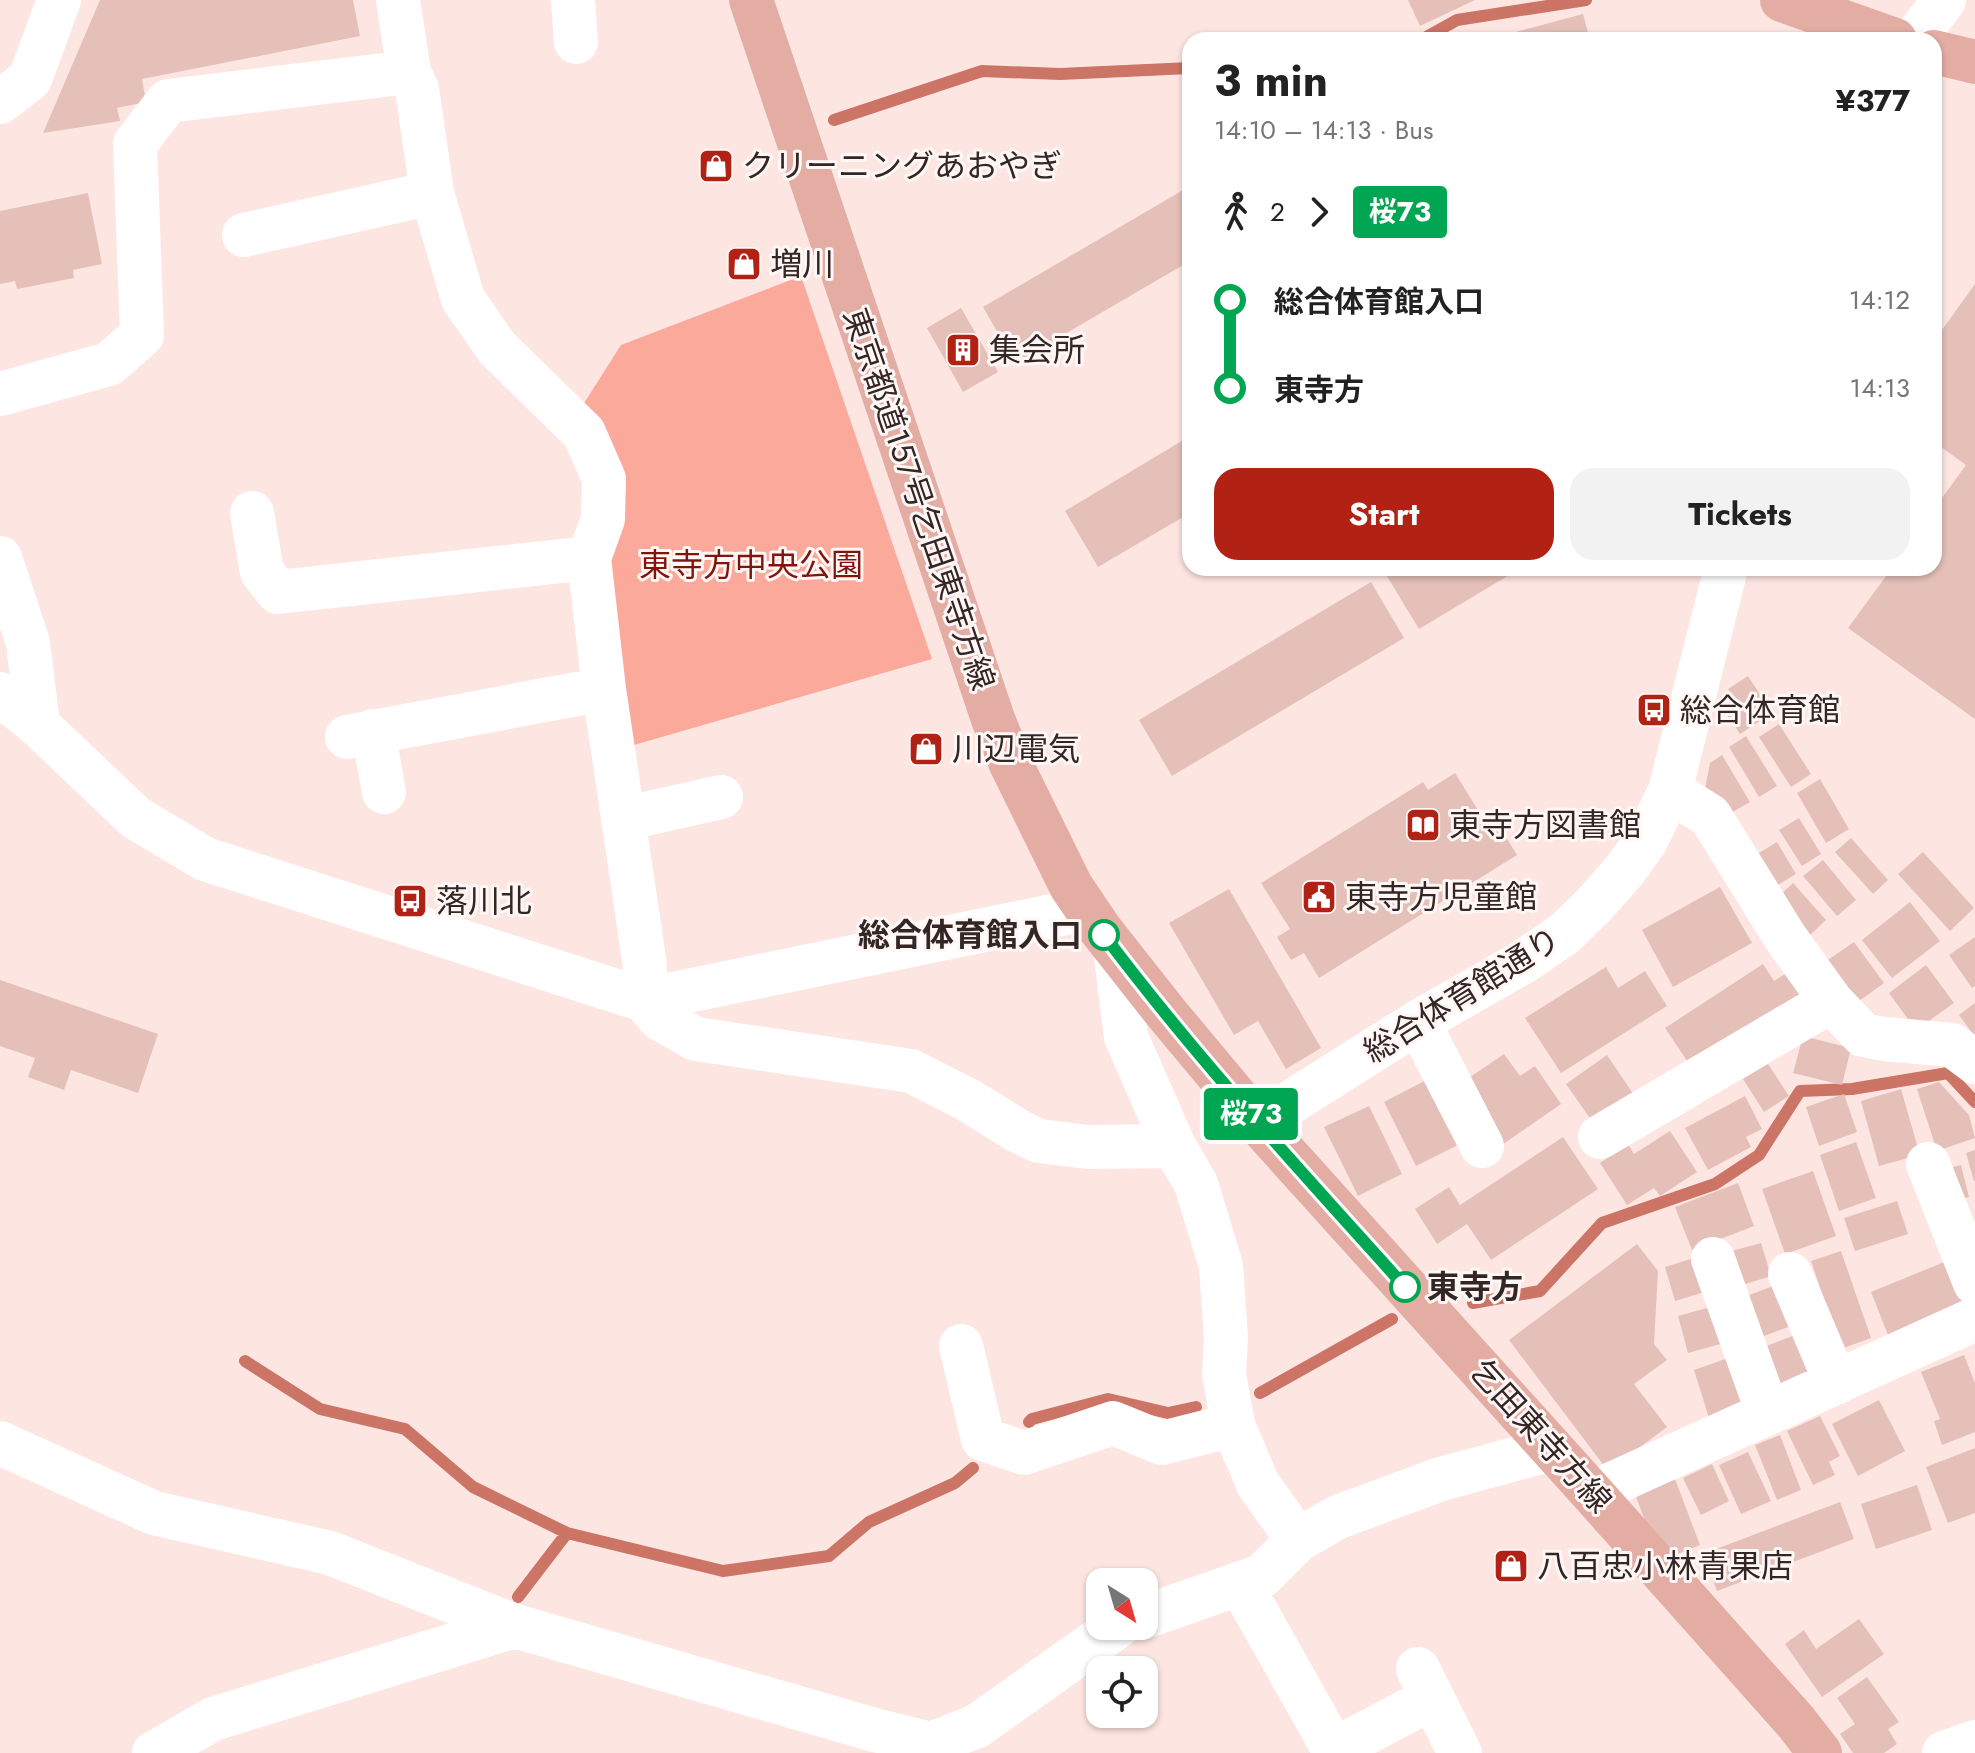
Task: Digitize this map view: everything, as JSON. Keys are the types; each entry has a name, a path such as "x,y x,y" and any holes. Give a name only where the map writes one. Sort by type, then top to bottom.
{"main road":[{"name":"東京都道157号乞田東寺方線","path":"751,0 993,719 1011,764 1052,850 1086,909 1167,1014 1258,1123"},
{"path":"1782,0 1872,32"},
{"path":"1942,54 1975,62"},
{"name":"乞田東寺方線","path":"1258,1123 1592,1493 1820,1753"}],"street":[{"path":"0,102 30,79 59,0"},
{"path":"398,0 409,72 417,89 432,193 463,299 497,348 584,433 604,479 603,519 589,558 604,689 645,966 644,1000 659,1018 696,1039 911,1071 1039,1141 1088,1147 1174,1146"},
{"path":"1920,32 1944,0"},
{"path":"0,394 109,364 142,335 135,144 168,101 409,72"},
{"path":"244,235 432,193"},
{"path":"252,513 262,572 278,592 589,558"},
{"path":"0,558 28,643 38,725"},
{"name":"総合体育館通り","path":"1258,1123 1564,934 1624,871 1645,842 1670,791 1724,576"},
{"path":"384,792 360,734 604,689"},
{"path":"0,694 38,725 136,818 205,859 644,1000 1086,909"},
{"path":"1670,791 1710,816 1785,937 1831,1001 1863,1035 1952,1045 1975,1062"},
{"path":"623,819 721,797"},
{"path":"1115,949 1126,1037 1174,1146 1196,1184 1221,1266 1226,1337 1224,1374 1233,1425 1258,1484 1298,1540"},
{"path":"1600,1137 1831,1001"},
{"path":"1418,1022 1482,1146"},
{"path":"1928,1164 1975,1283"},
{"path":"1713,1259 1768,1413"},
{"path":"1790,1274 1836,1383"},
{"path":"1592,1493 1975,1319"},
{"path":"961,1346 983,1439 1024,1453 1113,1423 1162,1443 1233,1425"},
{"path":"0,1443 154,1513 330,1553 515,1626 932,1748 977,1726 1098,1640"},
{"path":"1158,1612 1262,1576 1298,1540 1338,1517 1441,1479 1552,1449"},
{"path":"1240,1583 1334,1750 1425,1684 1460,1753"},
{"path":"154,1753 213,1719 515,1626"},
{"path":"1944,1753 1975,1742"}],"green space":[{"name":"東寺方中央公園","path":"801,276 932,659 620,749 581,408 621,345"}],"building":[{"path":"100,0 353,0 360,36 142,79 146,102 117,108 120,121 43,133"},
{"path":"1408,0 1475,0 1420,26"},
{"path":"1583,14 1588,32 1516,32"},
{"path":"1182,191 1182,266 1015,363 983,307"},
{"path":"88,193 102,264 73,270 74,278 17,289 15,281 0,284 0,211"},
{"path":"1975,284 1975,719 1848,628 1886,576 1942,576 1942,498 1966,465 1942,448 1942,330"},
{"name":"集会所","path":"961,308 998,372 963,392 927,328"},
{"path":"1182,441 1182,518 1098,567 1065,511"},
{"path":"1387,576 1508,576 1419,629"},
{"path":"1371,582 1404,638 1172,776 1139,720"},
{"path":"1748,676 1772,713 1740,734 1726,713 1738,704 1728,689"},
{"path":"1779,724 1811,774 1791,787 1759,737"},
{"path":"1746,736 1777,786 1759,797 1729,747"},
{"path":"1722,755 1750,802 1722,818 1705,789 1710,763"},
{"path":"1455,773 1491,831 1499,826 1517,855 1319,978 1304,953 1291,960 1277,937 1290,929 1261,883 1423,782 1428,790"},
{"path":"1820,779 1849,829 1826,843 1797,793"},
{"path":"1799,818 1821,854 1802,866 1779,830"},
{"path":"1851,838 1888,880 1873,894 1835,852"},
{"path":"1777,842 1796,874 1773,888 1754,856"},
{"path":"1923,852 1974,908 1950,931 1898,874"},
{"path":"1823,860 1856,900 1837,916 1803,876"},
{"path":"1793,883 1826,920 1809,936 1776,899"},
{"path":"1720,887 1752,943 1673,987 1642,930"},
{"path":"1229,889 1321,1048 1286,1069 1258,1021 1234,1035 1169,923"},
{"path":"1910,902 1940,941 1892,978 1862,940"},
{"path":"1975,937 1975,986 1972,988 1949,955"},
{"path":"1854,942 1884,983 1855,1004 1825,962"},
{"path":"1763,964 1774,981 1791,970 1810,999 1696,1074 1665,1028"},
{"path":"1926,965 1954,1003 1916,1030 1889,993"},
{"path":"1606,967 1618,988 1645,971 1667,1006 1561,1073 1525,1018"},
{"path":"0,980 158,1034 138,1093 71,1070 64,1090 28,1077 35,1058 0,1046"},
{"path":"1975,1003 1975,1037 1959,1015"},
{"path":"1803,1036 1851,1048 1842,1085 1793,1073"},
{"path":"1504,1054 1520,1076 1535,1066 1561,1104 1499,1147 1457,1086"},
{"path":"1607,1055 1634,1095 1594,1124 1566,1084"},
{"path":"1768,1064 1789,1096 1764,1112 1743,1079"},
{"path":"1430,1078 1462,1143 1416,1166 1384,1102"},
{"path":"1939,1082 1969,1115 1975,1138 1937,1151 1917,1089"},
{"path":"1901,1089 1920,1155 1879,1166 1861,1101"},
{"path":"1844,1094 1857,1132 1819,1146 1806,1107"},
{"path":"1745,1096 1762,1129 1746,1137 1751,1147 1708,1170 1685,1128"},
{"path":"1369,1106 1402,1174 1358,1196 1324,1127"},
{"path":"1670,1131 1697,1172 1660,1196 1654,1188 1627,1205 1600,1163 1628,1144 1634,1154"},
{"path":"1563,1137 1598,1189 1491,1260 1467,1224 1437,1244 1415,1209 1449,1187 1460,1205"},
{"path":"1856,1142 1876,1198 1839,1211 1820,1155"},
{"path":"1975,1150 1975,1181 1974,1181 1966,1153"},
{"path":"1961,1165 1969,1197 1953,1201 1945,1169"},
{"path":"1813,1171 1836,1236 1785,1254 1762,1189"},
{"path":"1738,1183 1754,1226 1692,1250 1675,1207"},
{"path":"1897,1201 1908,1234 1855,1251 1844,1218"},
{"path":"1761,1243 1771,1276 1739,1286 1728,1252"},
{"path":"1637,1244 1658,1271 1654,1344 1667,1360 1634,1384 1667,1427 1608,1471 1509,1340"},
{"path":"1841,1251 1871,1338 1841,1349 1811,1261"},
{"path":"1700,1256 1711,1290 1675,1301 1665,1267"},
{"path":"1949,1260 1966,1304 1888,1335 1871,1292"},
{"path":"1776,1285 1791,1326 1756,1339 1741,1298"},
{"path":"1714,1306 1724,1343 1688,1353 1678,1316"},
{"path":"1798,1334 1812,1373 1776,1387 1761,1348"},
{"path":"1964,1355 1975,1383 1975,1432 1942,1445 1934,1421 1940,1419 1921,1372"},
{"path":"1734,1356 1752,1408 1710,1421 1694,1370"},
{"path":"1879,1400 1905,1451 1858,1476 1832,1424"},
{"path":"1820,1416 1840,1456 1829,1462 1835,1475 1813,1485 1787,1431"},
{"path":"1780,1435 1801,1490 1777,1500 1755,1445"},
{"path":"1975,1448 1975,1513 1948,1523 1926,1467"},
{"path":"1748,1452 1771,1501 1741,1514 1719,1465"},
{"path":"1712,1464 1729,1501 1701,1515 1683,1478"},
{"path":"1675,1479 1700,1545 1673,1556 1648,1529 1635,1494"},
{"path":"1917,1485 1932,1530 1876,1549 1861,1504"},
{"path":"1840,1502 1854,1539 1717,1591 1703,1554"},
{"path":"1859,1619 1884,1654 1822,1697 1785,1644 1804,1630 1816,1649"},
{"path":"1867,1677 1899,1722 1888,1729 1897,1744 1884,1753 1853,1753 1840,1734 1855,1724 1837,1698"}],"waterway":[{"path":"1435,32 1457,20 1586,0"},
{"path":"834,120 982,71 1060,74 1182,68"},
{"path":"1473,1303 1540,1291 1602,1223 1715,1184 1759,1155 1800,1091 1852,1089 1948,1073 1975,1102"},
{"path":"1260,1393 1392,1319"},
{"path":"245,1361 320,1409 405,1429 473,1487 567,1533 723,1571 829,1556 869,1522 955,1483 973,1468"},
{"path":"1029,1422 1108,1399 1168,1413 1196,1407"},
{"path":"518,1597 567,1533"}],"bus line":[{"name":"桜73","path":"1104,935 1258,1123 1405,1287"}],"place":[{"name":"クリーニングあおやぎ","path":"716,166"},
{"name":"増川","path":"744,264"},
{"name":"集会所","path":"963,350"},
{"name":"総合体育館","path":"1654,710"},
{"name":"川辺電気","path":"926,749"},
{"name":"東寺方図書館","path":"1423,825"},
{"name":"東寺方児童館","path":"1319,897"},
{"name":"落川北","path":"410,901"},
{"name":"総合体育館入口","path":"1104,935"},
{"name":"東寺方","path":"1405,1287"},
{"name":"八百忠小林青果店","path":"1511,1566"}]}
